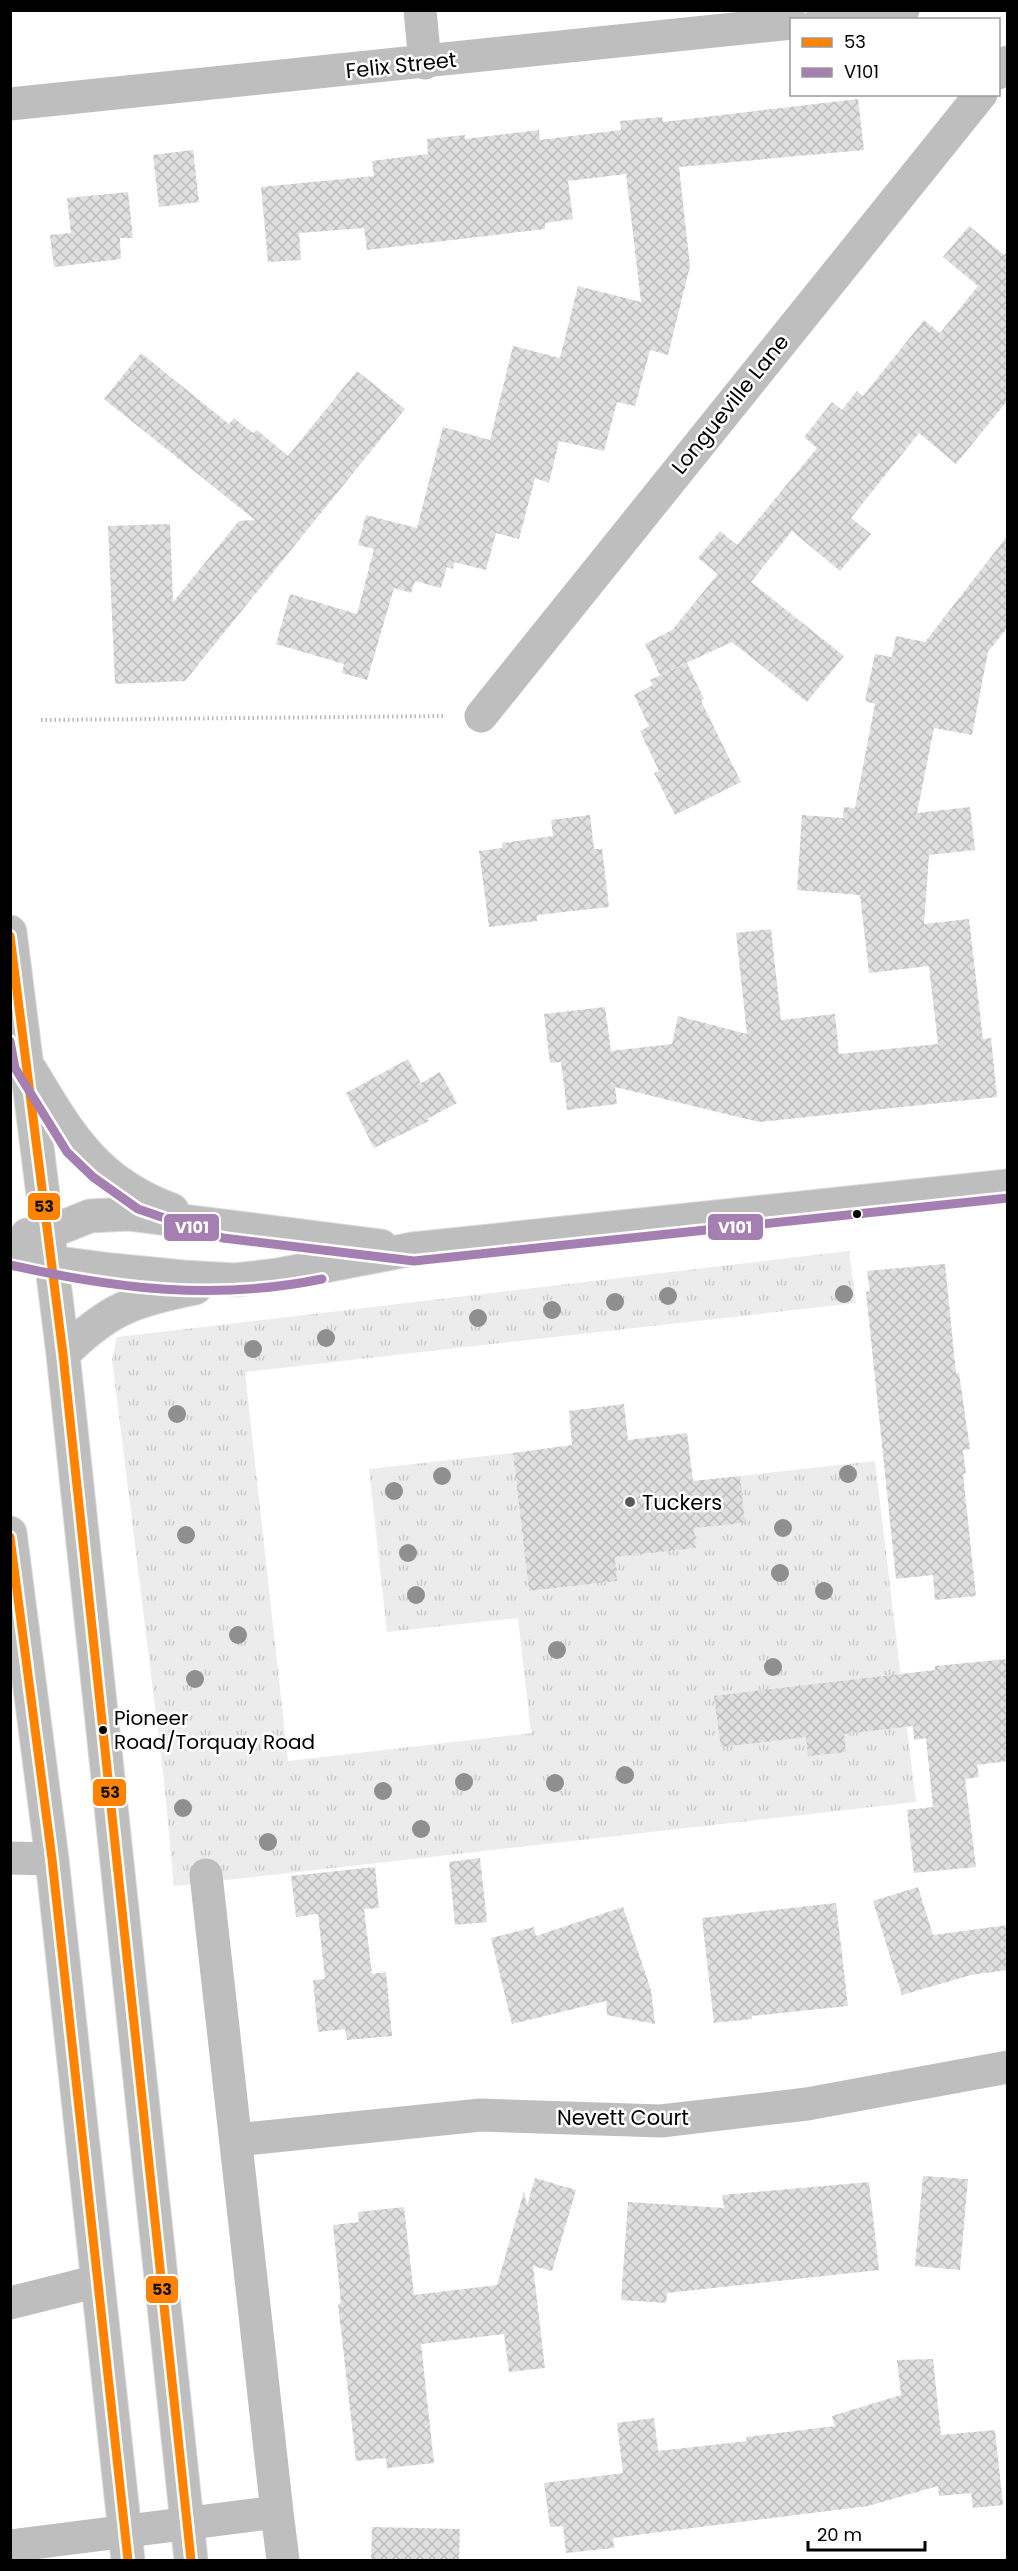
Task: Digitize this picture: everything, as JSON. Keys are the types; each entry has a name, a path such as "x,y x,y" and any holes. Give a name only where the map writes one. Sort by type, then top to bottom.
{"main road":[{"path":"420,10 424,63"},
{"path":"837,18 903,10"},
{"name":"Felix Street","path":"10,104 424,63 790,23"},
{"name":"Longueville Lane","path":"481,716 979,96"},
{"path":"10,933 63,1354 191,2560"},
{"path":"10,1111 25,1062"},
{"path":"25,1062 77,1145 101,1168 143,1198 224,1226"},
{"path":"63,1354 104,1317 126,1305 158,1295 235,1280 278,1275 413,1249 1008,1186"},
{"path":"10,1253 49,1247 82,1218 107,1214 413,1249"},
{"path":"10,1237 183,1278 235,1280"},
{"path":"10,1533 14,1593 52,1858 126,2546"},
{"path":"10,1858 52,1858"},
{"path":"206,1875 283,2560"},
{"name":"Nevett Court","path":"236,2140 481,2115 661,2121 807,2104 1008,2067"},
{"path":"10,2303 98,2281"},
{"path":"10,2546 126,2546 186,2523 277,2512"}],"path":[{"path":"40,720 481,716"}],"green space":[{"path":"849,1251 856,1303 245,1372 288,1761 531,1733 518,1618 387,1632 369,1469 513,1453 529,1591 617,1581 615,1557 696,1548 694,1528 744,1523 740,1476 875,1461 916,1802 174,1886 163,1772 112,1359 117,1337"}],"building":[{"path":"858,99 864,150 679,167 690,266 668,355 650,350 635,406 617,402 604,451 559,441 549,483 535,478 519,539 496,533 486,570 454,562 453,569 447,567 441,588 415,581 411,593 394,588 367,680 342,673 344,664 276,644 290,594 357,614 374,549 358,545 366,515 417,528 443,427 490,440 513,346 560,358 578,286 641,302 626,174 568,181 573,219 545,223 545,229 367,250 364,228 299,233 301,260 268,262 261,187 374,176 372,161 428,154 427,139 465,135 465,139 539,130 540,140 621,130 620,121 662,117 663,122"},
{"path":"193,150 199,202 159,207 153,155"},
{"path":"128,192 133,238 120,238 121,259 54,267 50,235 71,233 67,198"},
{"path":"969,226 1004,255 1008,251 1008,400 956,464 919,433 851,518 871,534 840,571 792,531 751,582 844,656 807,702 732,642 660,675 645,644 672,630 718,574 698,558 720,531 737,545 817,448 804,437 832,402 842,410 857,391 863,396 924,320 940,333 978,286 943,257"},
{"path":"141,353 229,424 234,418 253,433 257,430 288,456 357,371 405,409 185,681 115,684 108,526 170,524 173,602 239,521 255,520 104,399"},
{"path":"1008,535 1008,627 988,652 972,735 934,728 917,813 970,807 975,850 929,855 924,924 969,919 983,1039 991,1038 997,1097 759,1122 615,1087 617,1104 567,1110 561,1062 550,1063 544,1014 605,1007 611,1051 672,1044 678,1016 747,1034 736,933 771,929 781,1020 835,1014 839,1054 938,1044 929,966 869,973 860,895 797,890 802,815 843,818 844,807 855,808 875,704 865,701 875,654 892,657 896,636 925,642"},
{"path":"687,663 704,699 701,701 741,782 675,815 654,773 659,771 640,731 649,726 634,695 653,685 650,680"},
{"path":"590,815 594,849 602,849 609,907 537,915 537,921 489,927 479,851 502,848 502,843 553,836 551,820"},
{"path":"408,1059 421,1083 440,1072 457,1103 427,1119 429,1121 374,1148 346,1093"},
{"path":"945,1264 956,1373 959,1373 970,1449 963,1450 966,1474 963,1474 976,1596 935,1600 933,1575 896,1579 866,1292 870,1291 867,1271"},
{"name":"Tuckers","path":"624,1404 628,1440 687,1433 693,1481 740,1476 745,1523 694,1528 696,1548 615,1557 617,1581 529,1591 513,1453 572,1445 569,1411"},
{"path":"1008,1659 1008,1761 977,1765 979,1777 965,1779 976,1867 914,1873 907,1810 933,1807 926,1738 914,1740 913,1726 844,1734 846,1752 808,1756 806,1737 721,1747 714,1696 935,1670 935,1666"},
{"path":"480,1858 487,1922 455,1925 449,1862"},
{"path":"375,1867 379,1908 364,1909 372,1974 386,1972 392,2036 347,2040 345,2029 318,2032 313,1980 325,1979 318,1914 296,1917 291,1876"},
{"path":"918,1887 933,1935 1008,1925 1008,1970 971,1975 902,1995 873,1901"},
{"path":"836,1903 848,2006 752,2016 752,2019 714,2023 702,1918"},
{"path":"623,1907 651,1990 655,2024 607,2015 606,2001 512,2024 491,1938 534,1927 536,1936"},
{"path":"923,2176 968,2179 960,2270 915,2266"},
{"path":"535,2178 576,2190 552,2271 533,2266 545,2368 509,2372 504,2334 421,2344 434,2463 387,2468 386,2458 356,2461 338,2304 341,2303 333,2225 359,2222 358,2212 404,2207 414,2295 497,2285 524,2191 527,2206"},
{"path":"869,2182 879,2270 667,2293 666,2303 621,2300 628,2202 724,2208 722,2195"},
{"path":"933,2359 941,2435 995,2430 1003,2505 973,2508 971,2493 939,2496 938,2486 868,2506 613,2538 614,2548 566,2553 563,2526 550,2527 544,2483 623,2473 617,2423 654,2418 658,2451 747,2441 746,2437 835,2426 832,2416 901,2395 897,2360"},
{"path":"372,2527 460,2529 459,2560 371,2560"}],"transit line":[{"name":"53","path":"10,936 63,1354 191,2560"},
{"name":"V101","path":"10,1041 15,1068 67,1152 93,1177 138,1209 223,1238 414,1261 1008,1198"},
{"name":"V101","path":"10,1265 127,1286 204,1291 282,1286 322,1279"},
{"name":"53","path":"10,1537 52,1859 128,2560"}],"place":[{"name":"Tuckers","path":"630,1502"},
{"name":"Pioneer Road/Torquay Road","path":"103,1730"}]}
